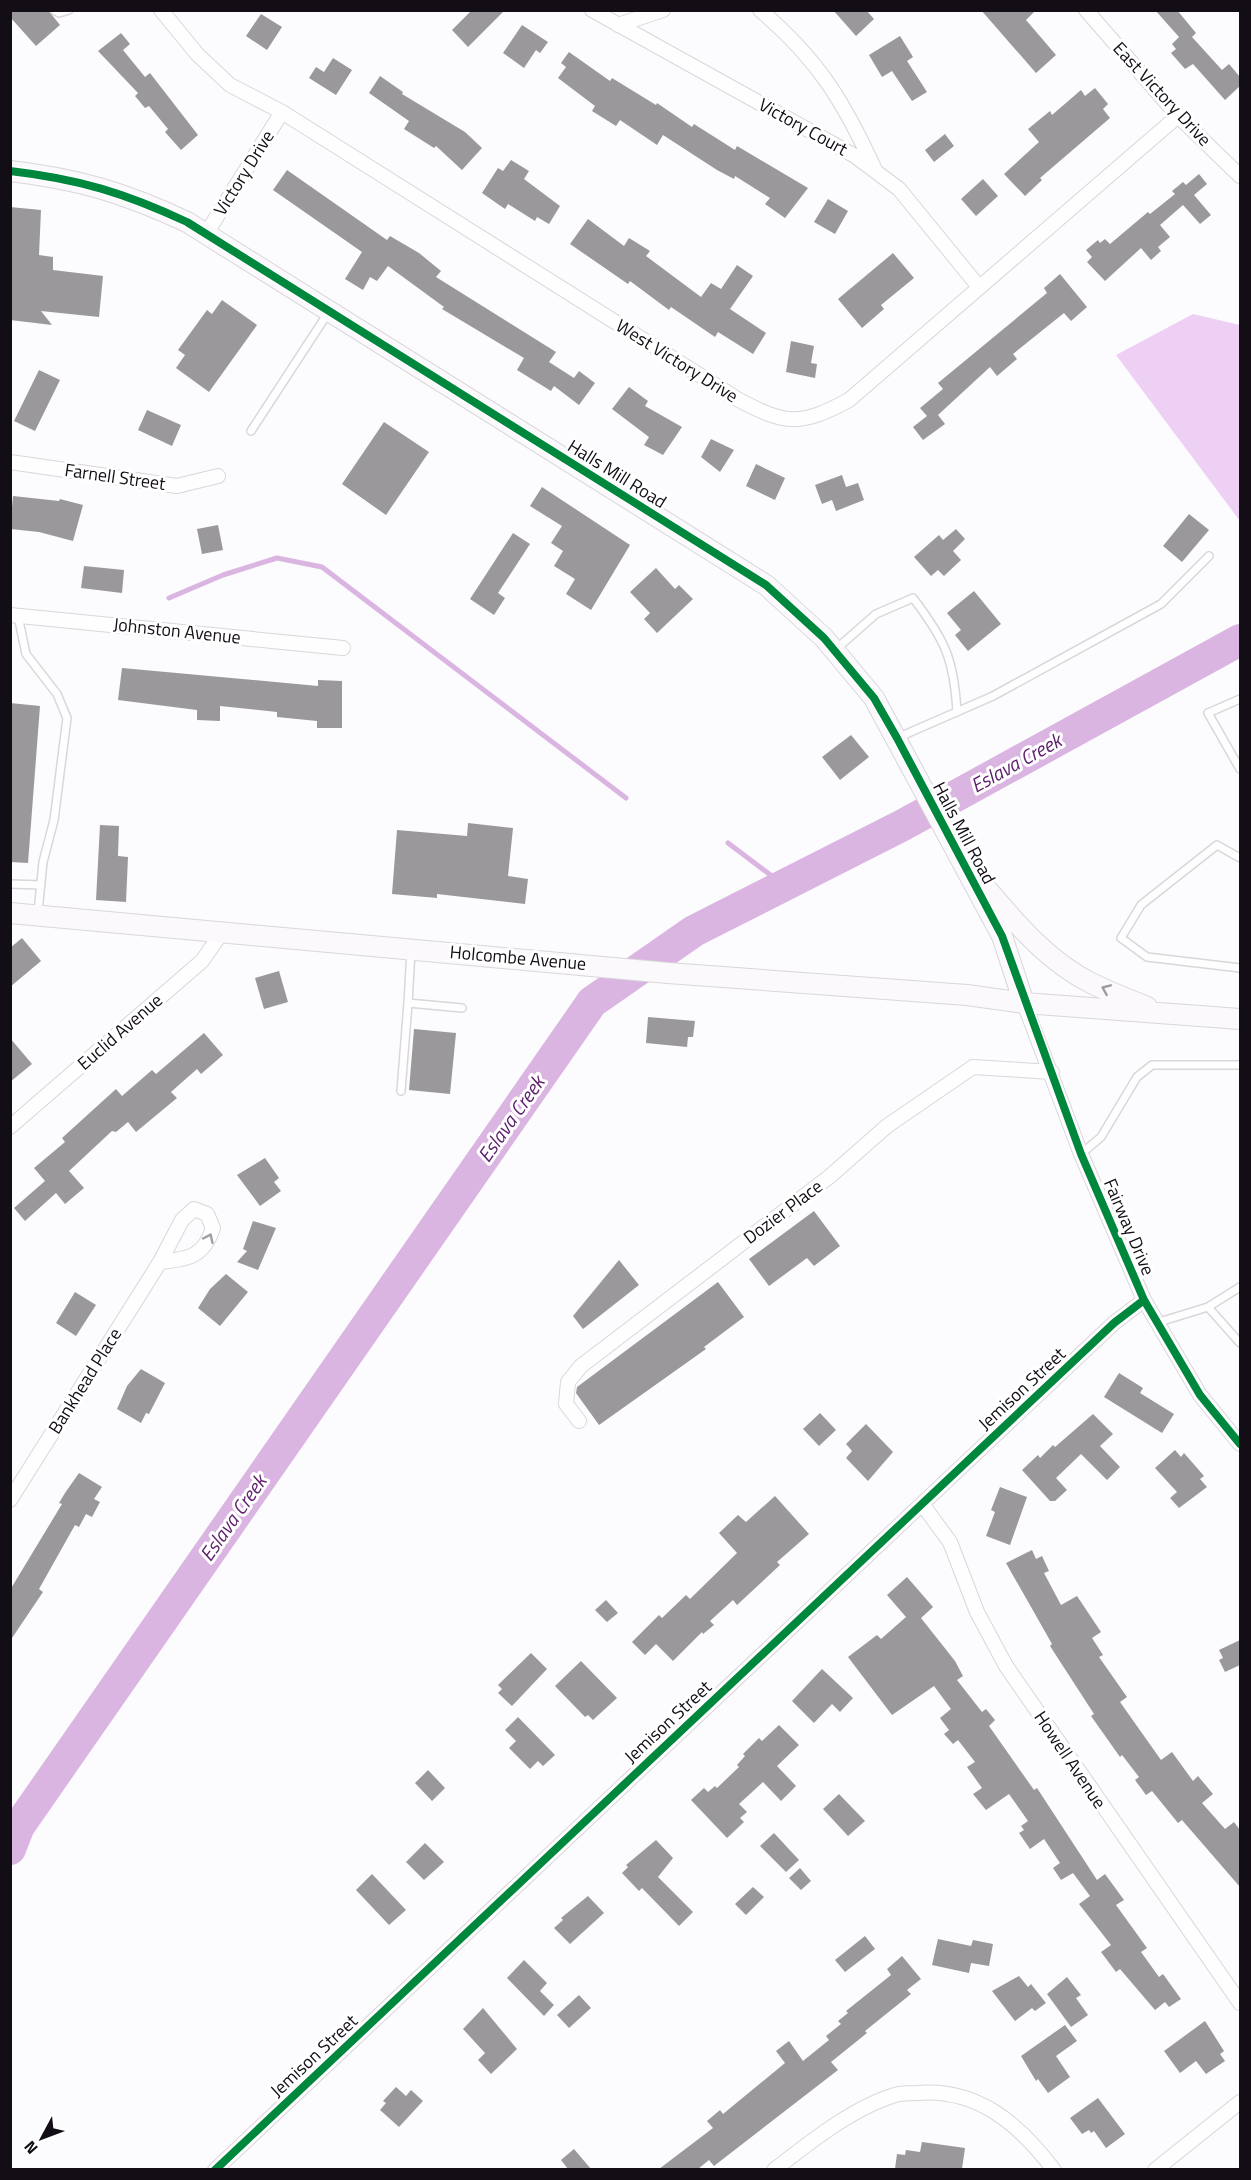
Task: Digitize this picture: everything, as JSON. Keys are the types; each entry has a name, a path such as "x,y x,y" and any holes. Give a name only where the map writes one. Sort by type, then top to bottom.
{"street":[{"name":"West Victory Drive","path":"162,10 197,54 230,84 282,112 739,400 770,417 792,421 827,412 849,400 1178,116"},
{"name":"Victory Court","path":"592,10 855,156 899,189 979,287"},
{"path":"618,25 663,10"},
{"path":"760,10 793,39 816,64 851,118 875,171"},
{"name":"East Victory Drive","path":"1086,10 1178,116 1240,176"},
{"name":"Victory Drive","path":"206,234 282,112"},
{"name":"Halls Mill Road","path":"10,171 92,184 144,202 206,234 766,585 834,651 874,698 1002,936 1024,1003"},
{"name":"Farnell Street","path":"10,462 177,486 218,477"},
{"name":"Johnston Avenue","path":"14,615 343,648"},
{"path":"960,859 1027,936 1054,959 1090,982 1160,1012"},
{"name":"Holcombe Avenue","path":"10,913 223,930 669,973 967,995 1024,1003"},
{"name":"Euclid Avenue","path":"10,1127 202,961 223,930"},
{"path":"1024,1003 1240,1019"},
{"name":"Fairway Drive","path":"1024,1003 1052,1072 1081,1154 1144,1300 1200,1395 1240,1444"},
{"name":"Dozier Place","path":"579,1421 566,1404 568,1382 581,1366 829,1178 887,1126 973,1067 1052,1072"},
{"name":"Bankhead Place","path":"10,1500 160,1262"},
{"name":"Jemison Street","path":"215,2169 1114,1323 1144,1300"},
{"name":"Howell Avenue","path":"922,1504 950,1542 977,1612 1006,1666 1240,2003"},
{"path":"774,2169 831,2127 895,2095 937,2091 962,2096 1000,2114 1034,2143 1054,2169"},
{"path":"1155,2169 1240,2102"}],"lane":[{"path":"54,10 59,13 69,10"},
{"path":"251,431 329,311"},
{"path":"897,738 993,696 1161,604 1209,556"},
{"path":"834,651 876,614 913,598 943,642 955,675 957,712"},
{"path":"14,615 27,654 57,693 67,718 54,820 43,862 37,915"},
{"path":"1240,699 1208,712 1218,735 1240,770"},
{"path":"1240,858 1217,845 1142,905 1121,938 1147,957 1240,968"},
{"path":"10,884 40,885"},
{"path":"401,1091 411,948"},
{"path":"408,1002 462,1008"},
{"path":"1081,1154 1101,1137 1137,1077 1152,1065 1240,1065"},
{"path":"1156,1323 1208,1307 1240,1287"},
{"path":"1208,1307 1240,1343"}],"shaded area":[{"path":"1193,314 1240,325 1240,521 1116,355"}],"building":[{"path":"10,10 48,10 60,25 36,46 10,17"},
{"path":"472,10 505,10 468,47 452,30"},
{"path":"833,10 866,10 874,19 856,36"},
{"path":"981,10 1036,10 1026,20 1056,55 1036,73"},
{"path":"1155,10 1177,10 1196,33 1192,37 1222,70 1229,64 1240,77 1240,86 1225,100 1193,64 1185,69 1171,53 1176,49 1172,44 1179,37"},
{"path":"261,14 282,27 267,50 246,36"},
{"path":"522,25 548,42 540,53 536,50 524,68 503,53"},
{"path":"121,33 130,44 123,50 145,77 150,73 198,135 181,150 165,132 168,129 149,106 145,108 135,96 138,93 98,51"},
{"path":"900,36 913,57 907,61 927,92 912,101 892,71 882,77 869,55"},
{"path":"569,52 610,81 612,78 656,105 657,103 692,127 694,124 735,150 737,146 808,188 785,218 765,204 770,198 735,176 734,179 717,170 663,135 657,145 620,120 616,126 592,111 595,106 558,78 566,67 561,63"},
{"path":"333,58 352,70 336,95 309,78 316,67 324,72"},
{"path":"380,76 403,92 402,94 465,132 482,148 462,170 436,146 434,148 404,129 409,121 369,93"},
{"path":"1095,88 1108,104 1103,109 1110,118 1040,178 1042,180 1025,196 1004,174 1039,142 1028,129 1050,111 1052,115 1081,90 1085,96"},
{"path":"945,134 954,146 934,162 925,150"},
{"path":"511,160 529,171 524,179 560,206 549,224 537,217 535,221 508,204 505,209 482,193 498,168 503,171"},
{"path":"287,170 387,240 390,236 419,253 441,271 436,277 556,352 549,362 574,378 579,371 595,383 579,405 554,386 551,391 517,370 524,358 442,309 444,307 388,266 377,281 370,277 363,290 345,279 362,252 273,190"},
{"path":"1199,174 1207,184 1194,195 1211,215 1200,224 1183,205 1160,225 1170,237 1158,247 1161,251 1151,260 1141,248 1105,281 1087,262 1092,257 1086,250 1098,240 1100,243 1105,239 1110,244 1148,212 1150,214 1175,194 1172,191 1183,182 1186,185"},
{"path":"983,179 998,196 976,216 961,199"},
{"path":"828,199 848,211 835,234 814,222"},
{"path":"10,207 41,210 39,255 53,257 53,270 103,276 99,317 41,311 52,325 10,320"},
{"path":"588,219 624,246 629,238 650,251 646,256 701,297 711,283 721,289 737,265 753,276 730,309 766,333 753,354 718,332 715,337 671,307 669,310 630,281 628,284 570,244"},
{"path":"893,253 914,278 881,305 884,309 862,328 838,299"},
{"path":"1060,274 1087,307 1071,321 1064,313 1013,354 1017,359 997,376 990,367 938,415 945,424 923,440 913,427 927,416 920,408 943,389 938,383 1047,293 1044,288"},
{"path":"222,300 257,325 209,392 176,368 185,355 178,350 207,310 212,314"},
{"path":"791,341 814,346 811,363 817,364 815,378 786,372"},
{"path":"39,370 60,380 35,431 14,421"},
{"path":"629,387 648,401 645,406 682,427 663,455 644,445 649,437 612,409"},
{"path":"147,410 181,425 172,446 138,430"},
{"path":"384,422 429,452 386,515 342,484"},
{"path":"711,439 734,450 720,472 701,457"},
{"path":"756,464 785,478 775,500 746,486"},
{"path":"842,475 846,487 858,483 864,500 836,511 832,500 822,504 815,485"},
{"path":"542,487 630,545 591,610 566,594 575,579 554,566 563,551 551,543 562,526 530,506"},
{"path":"13,496 59,501 60,499 83,505 73,541 39,532 10,529"},
{"path":"1189,514 1209,530 1182,562 1163,546"},
{"path":"218,525 223,550 202,554 197,529"},
{"path":"956,529 965,539 953,551 961,560 944,576 938,570 931,576 914,557 939,535 943,540"},
{"path":"513,533 530,544 498,593 505,598 494,615 470,599"},
{"path":"84,566 124,570 122,593 81,588"},
{"path":"656,568 675,589 679,585 693,599 657,633 644,619 650,613 630,592"},
{"path":"974,591 1001,624 968,651 955,635 961,630 947,613"},
{"path":"122,668 318,686 318,680 342,681 342,728 317,728 317,721 277,717 277,712 220,706 220,721 197,720 197,710 118,700"},
{"path":"10,703 40,706 28,863 10,862"},
{"path":"851,735 869,757 840,780 822,757"},
{"path":"468,823 513,828 508,876 528,879 525,904 437,894 437,898 392,894 397,830 467,836"},
{"path":"100,825 119,826 118,856 128,857 126,902 96,900"},
{"path":"22,938 41,961 10,987 10,948"},
{"path":"279,971 288,1002 264,1009 255,978"},
{"path":"648,1017 695,1021 693,1037 688,1037 687,1047 646,1043"},
{"path":"414,1029 456,1033 450,1094 409,1090"},
{"path":"204,1033 223,1055 201,1074 197,1069 171,1092 177,1098 136,1132 128,1122 116,1132 112,1131 69,1171 84,1188 65,1204 56,1193 25,1221 14,1208 45,1181 34,1168 65,1142 62,1138 116,1089 122,1096 152,1070 156,1074"},
{"path":"10,1038 32,1064 10,1082"},
{"path":"265,1158 279,1178 274,1182 281,1191 260,1206 237,1175"},
{"path":"814,1211 840,1246 814,1266 807,1258 769,1286 749,1259"},
{"path":"253,1221 276,1228 258,1270 237,1262 247,1251 243,1249"},
{"path":"619,1260 639,1285 583,1329 573,1316"},
{"path":"226,1274 248,1292 220,1326 198,1308 210,1289"},
{"path":"718,1282 744,1317 704,1347 706,1349 599,1425 576,1393 577,1387"},
{"path":"75,1292 96,1305 76,1336 56,1323"},
{"path":"141,1369 165,1383 149,1414 146,1413 141,1423 117,1409 127,1386"},
{"path":"1119,1373 1143,1388 1140,1393 1174,1414 1162,1433 1104,1397"},
{"path":"820,1413 836,1430 819,1446 803,1429"},
{"path":"1093,1414 1113,1434 1100,1446 1120,1467 1107,1480 1081,1454 1056,1478 1067,1490 1055,1501 1050,1501 1022,1470 1038,1455 1040,1458 1053,1445 1055,1447"},
{"path":"866,1424 893,1452 868,1481 846,1458 852,1451 846,1444"},
{"path":"1175,1450 1181,1457 1184,1453 1204,1476 1200,1479 1207,1487 1179,1508 1170,1498 1177,1492 1155,1468"},
{"path":"79,1473 102,1487 94,1499 100,1502 92,1517 86,1514 79,1527 75,1525 39,1589 43,1592 10,1641 10,1590 62,1504 59,1503"},
{"path":"1000,1487 1027,1497 1010,1545 986,1536 995,1512 991,1510"},
{"path":"775,1496 809,1534 777,1562 780,1565 737,1605 733,1600 710,1621 714,1625 703,1634 702,1632 673,1661 656,1644 645,1655 632,1642 659,1615 662,1618 686,1595 690,1599 737,1553 719,1533 738,1515 746,1522"},
{"path":"1032,1550 1036,1559 1042,1556 1049,1571 1044,1573 1061,1605 1077,1596 1101,1632 1092,1638 1103,1655 1099,1657 1127,1697 1120,1702 1161,1760 1172,1752 1193,1781 1198,1776 1213,1794 1202,1803 1225,1829 1234,1822 1240,1830 1240,1887 1182,1820 1178,1823 1152,1791 1146,1795 1135,1780 1139,1777 1122,1755 1120,1757 1091,1716 1094,1714 1050,1646 1052,1644 1006,1563"},
{"path":"907,1577 933,1607 921,1618 955,1661 963,1676 957,1680 982,1712 986,1709 995,1720 989,1726 1034,1790 1037,1788 1097,1880 1105,1874 1124,1900 1116,1905 1147,1948 1141,1952 1159,1977 1163,1974 1181,1999 1169,2007 1165,2002 1155,2010 1120,1969 1116,1972 1101,1952 1111,1945 1079,1904 1090,1896 1073,1873 1061,1880 1053,1868 1060,1863 1044,1839 1030,1849 1019,1833 1024,1830 1021,1826 1028,1821 1009,1794 986,1810 973,1794 982,1788 967,1767 975,1762 958,1740 953,1744 944,1734 949,1730 940,1718 951,1709 934,1686 892,1715 848,1657 877,1635 881,1639 906,1617 887,1595"},
{"path":"606,1600 618,1613 607,1622 595,1610"},
{"path":"1240,1640 1240,1665 1225,1672 1219,1660 1223,1658 1219,1650"},
{"path":"531,1653 547,1669 512,1706 498,1693 502,1689 498,1685"},
{"path":"581,1661 617,1698 593,1720 588,1715 585,1717 555,1686"},
{"path":"822,1669 853,1698 840,1712 832,1704 814,1723 792,1701"},
{"path":"518,1717 555,1755 543,1766 538,1761 530,1769 509,1748 516,1741 505,1730"},
{"path":"779,1725 799,1745 777,1766 796,1786 781,1801 763,1782 739,1804 747,1812 740,1818 744,1822 727,1838 691,1800 704,1788 708,1792 715,1786 717,1788 739,1767 737,1765 745,1756 743,1754 759,1738 762,1741"},
{"path":"428,1770 445,1788 432,1801 415,1783"},
{"path":"839,1794 865,1821 848,1836 823,1809"},
{"path":"774,1833 799,1860 786,1872 760,1846"},
{"path":"656,1840 673,1858 658,1877 693,1912 679,1926 642,1888 639,1891 622,1873 628,1867 626,1865"},
{"path":"425,1843 444,1862 424,1880 406,1862"},
{"path":"800,1868 811,1881 801,1890 789,1878"},
{"path":"372,1874 406,1910 389,1925 356,1890"},
{"path":"753,1887 764,1897 746,1915 735,1904"},
{"path":"588,1896 604,1913 570,1944 554,1928 563,1920 561,1918"},
{"path":"865,1936 875,1949 845,1972 835,1960"},
{"path":"938,1939 971,1946 973,1940 993,1944 989,1966 971,1963 969,1973 932,1965"},
{"path":"902,1956 921,1979 907,1990 911,1994 831,2062 838,2070 714,2166 709,2160 698,2169 659,2169 713,2128 707,2121 720,2110 723,2114 785,2063 776,2051 789,2041 803,2061 829,2040 826,2036 841,2024 838,2021 848,2013 846,2011 891,1975 887,1969"},
{"path":"524,1960 547,1983 540,1991 554,2005 544,2016 507,1978"},
{"path":"1019,1976 1028,1987 1031,1984 1046,2003 1035,2011 1032,2008 1015,2021 992,1991"},
{"path":"1067,1977 1081,1995 1076,1998 1088,2015 1071,2027 1047,1994"},
{"path":"579,1995 591,2008 569,2028 557,2015"},
{"path":"483,2008 517,2049 491,2074 478,2060 485,2053 463,2029"},
{"path":"1205,2021 1224,2051 1220,2054 1225,2061 1206,2074 1196,2061 1180,2073 1164,2051"},
{"path":"1065,2025 1077,2041 1056,2056 1070,2077 1048,2093 1038,2079 1036,2081 1021,2056"},
{"path":"396,2087 406,2096 411,2090 423,2101 399,2127 380,2110 386,2103 383,2101"},
{"path":"1098,2098 1125,2134 1106,2148 1094,2131 1091,2133 1089,2130 1082,2134 1070,2118"},
{"path":"922,2142 965,2148 962,2169 895,2169 897,2154 905,2155 906,2150 920,2152"},
{"path":"574,2149 591,2169 568,2169 561,2160"}],"waterway":[{"path":"169,598 223,575 277,558 322,567 626,798"},
{"name":"Eslava Creek","path":"10,1849 19,1826 592,1002 694,931 903,825 1240,640"},
{"path":"728,843 784,885"}],"cycle path":[{"path":"10,171 58,178 122,195 187,222 766,585 824,638 874,698 1002,936 1081,1154 1144,1300 1200,1395 1240,1444"},
{"path":"215,2170 1114,1323 1144,1300"}]}
